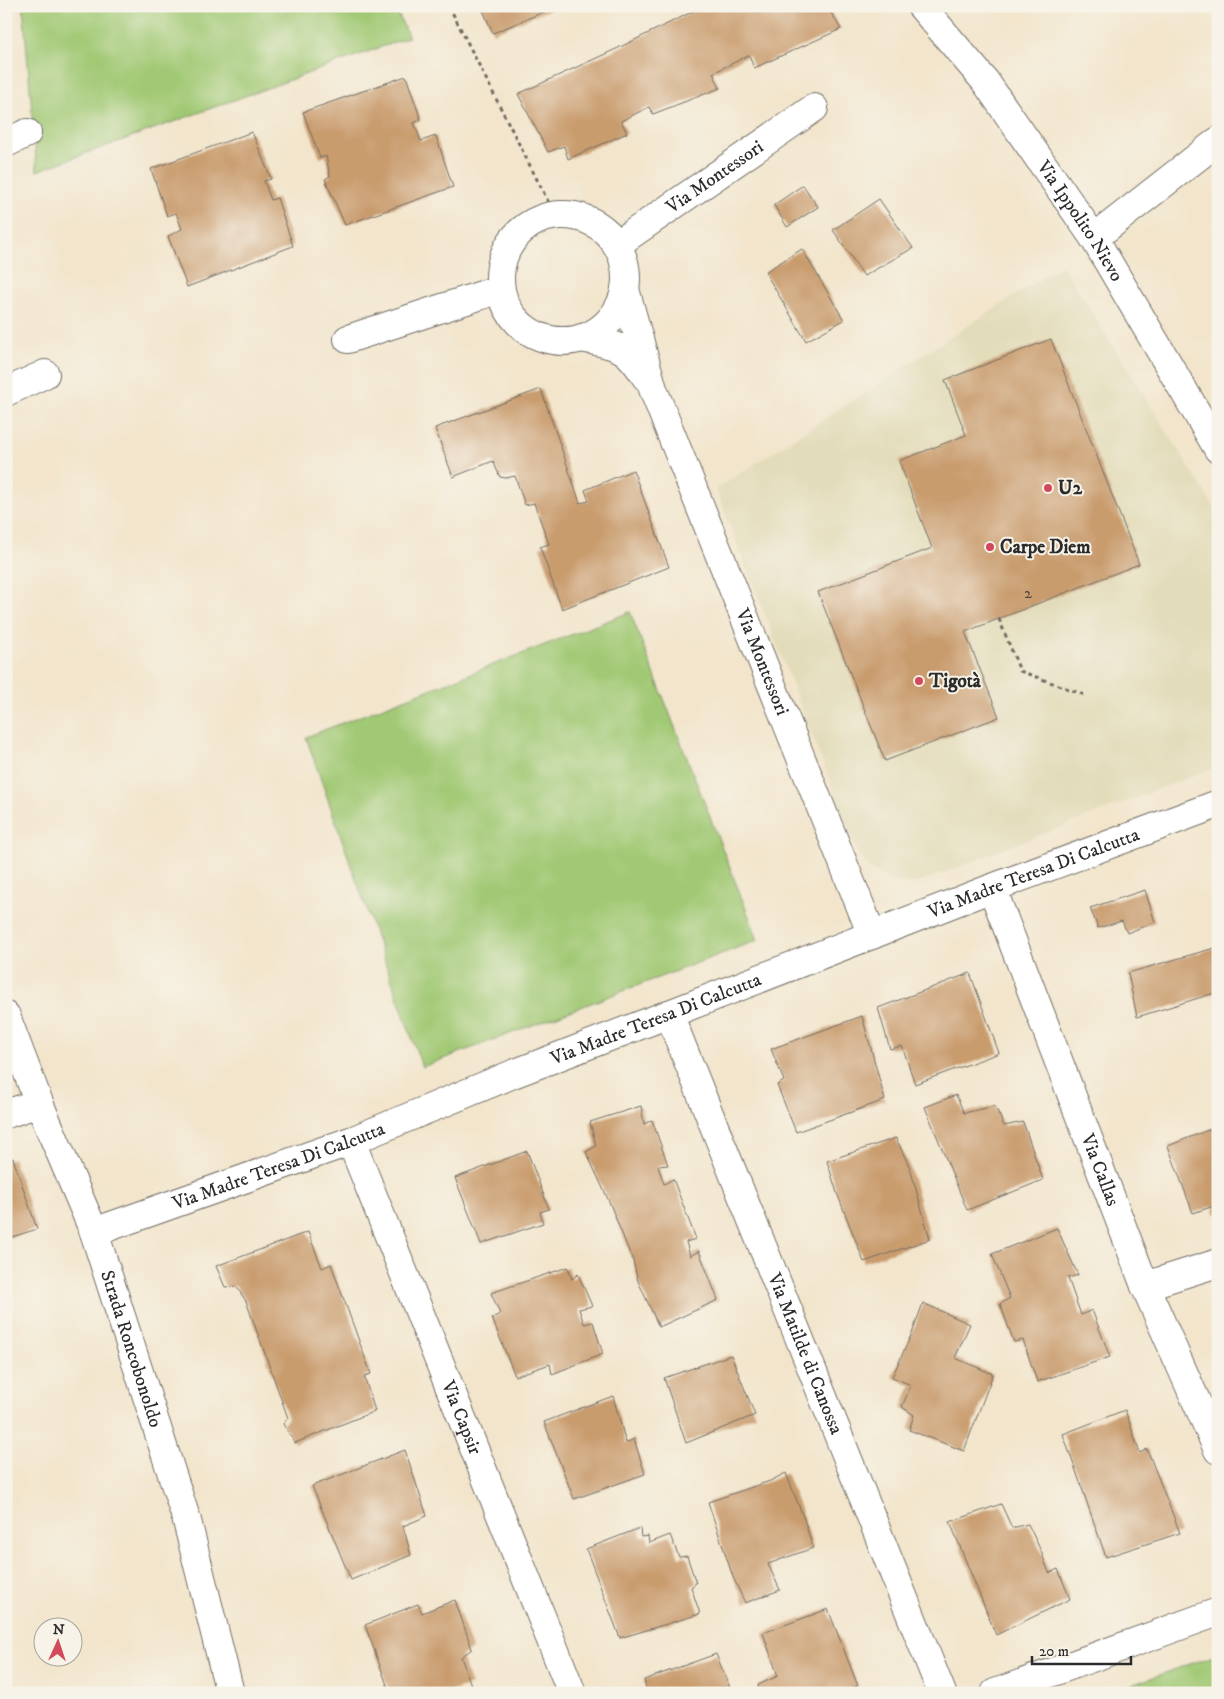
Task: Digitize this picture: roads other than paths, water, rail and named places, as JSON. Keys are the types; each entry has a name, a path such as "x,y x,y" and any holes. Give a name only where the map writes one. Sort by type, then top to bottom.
{"street":[{"name":"Via Ippolito Nievo","path":"921,6 985,81 1094,238 1218,449"},
{"name":"Via Montessori","path":"616,245 814,108"},
{"path":"1094,238 1218,141"},
{"name":"Via Montessori","path":"625,289 620,305 610,320 597,331 582,338 560,341 539,337 521,325 508,309 500,289 500,269 506,249 518,232 536,221 555,215 573,216 590,221 605,231 616,245 623,259 625,289 653,389 872,935"},
{"path":"348,339 500,289"},
{"name":"Via Montessori","path":"582,338 618,346 634,357 653,389"},
{"path":"6,392 45,374"},
{"name":"Via Madre Teresa Di Calcutta","path":"94,1232 351,1141 513,1074 992,888 1218,804"},
{"name":"Via Callas","path":"992,888 1145,1286 1218,1450"},
{"name":"Via Matilde di Canossa","path":"669,1014 942,1693"},
{"name":"Strada Roncobonoldo","path":"6,1016 39,1103 94,1232 187,1521 230,1693"},
{"path":"6,1114 39,1103"},
{"name":"Via Capsir","path":"351,1141 572,1693"},
{"path":"1145,1286 1218,1263"},
{"path":"995,1693 1218,1612"}],"place":[{"name":"U2","path":"1048,488"},
{"name":"Carpe Diem","path":"990,547"},
{"name":"Tigotà","path":"919,681"}]}
